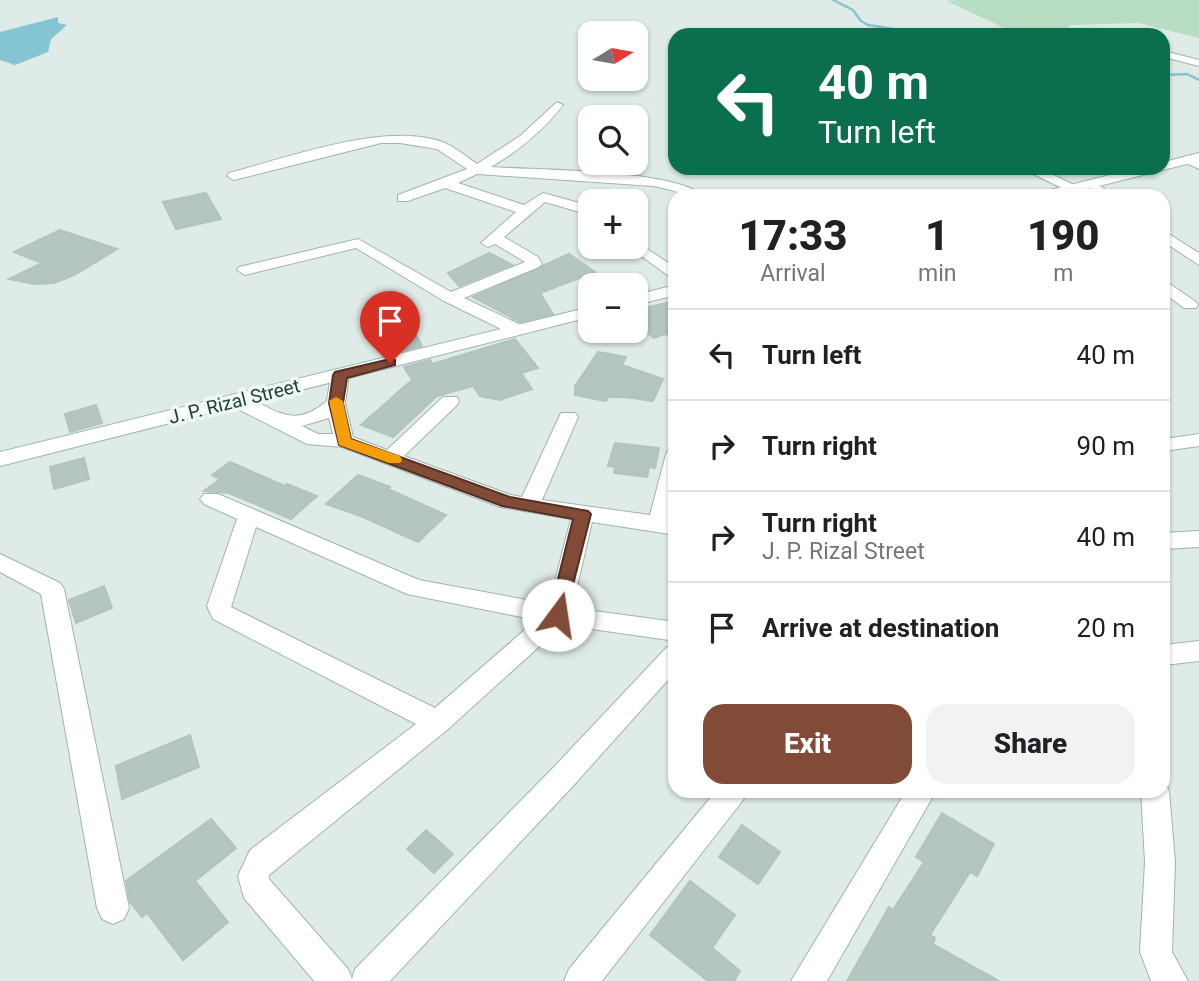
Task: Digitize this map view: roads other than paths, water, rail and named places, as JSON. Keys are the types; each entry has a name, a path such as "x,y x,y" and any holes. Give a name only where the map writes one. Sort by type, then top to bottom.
{"street":[{"path":"1170,56 1199,63"},
{"path":"403,198 447,184 477,170 531,136 557,105"},
{"path":"234,176 381,139 400,139 441,146 477,170 653,182 682,189"},
{"path":"1170,165 1195,161"},
{"path":"1044,175 1073,188"},
{"path":"1069,189 1114,175"},
{"path":"447,184 489,196 526,211"},
{"path":"1091,184 1098,189"},
{"path":"450,298 534,264 533,260 491,240 526,211 546,197 578,207"},
{"path":"1170,239 1199,260"},
{"path":"245,271 358,243 450,298 517,330"},
{"path":"648,256 668,270"},
{"path":"1170,290 1190,305"},
{"path":"648,297 668,292"},
{"name":"J. P. Rizal Street","path":"0,459 578,315"},
{"path":"340,375 336,403 344,441"},
{"path":"237,401 314,440 344,441 451,482 529,506 667,526"},
{"path":"390,458 450,401"},
{"path":"276,419 299,422 316,419 336,403"},
{"path":"529,506 568,417"},
{"path":"1170,444 1199,440"},
{"path":"211,499 415,588 558,615 668,631"},
{"path":"336,981 255,887 252,878 254,869 261,860 438,722 558,615 583,514"},
{"path":"249,516 219,606 221,613 438,722"},
{"path":"1170,541 1199,539"},
{"path":"0,562 52,589 113,908"},
{"path":"1170,654 1199,651"},
{"path":"367,981 563,777 668,663"},
{"path":"581,981 727,798"},
{"path":"808,981 918,798"},
{"path":"1155,798 1160,862 1156,952 1164,973 1171,981"}],"water":[{"path":"58,17 58,23 67,25 51,39 48,52 15,65 0,60 0,32"}],"waterway":[{"path":"833,0 853,10 861,21 868,25 887,28"},
{"path":"1170,75 1187,74 1199,80"}]}
